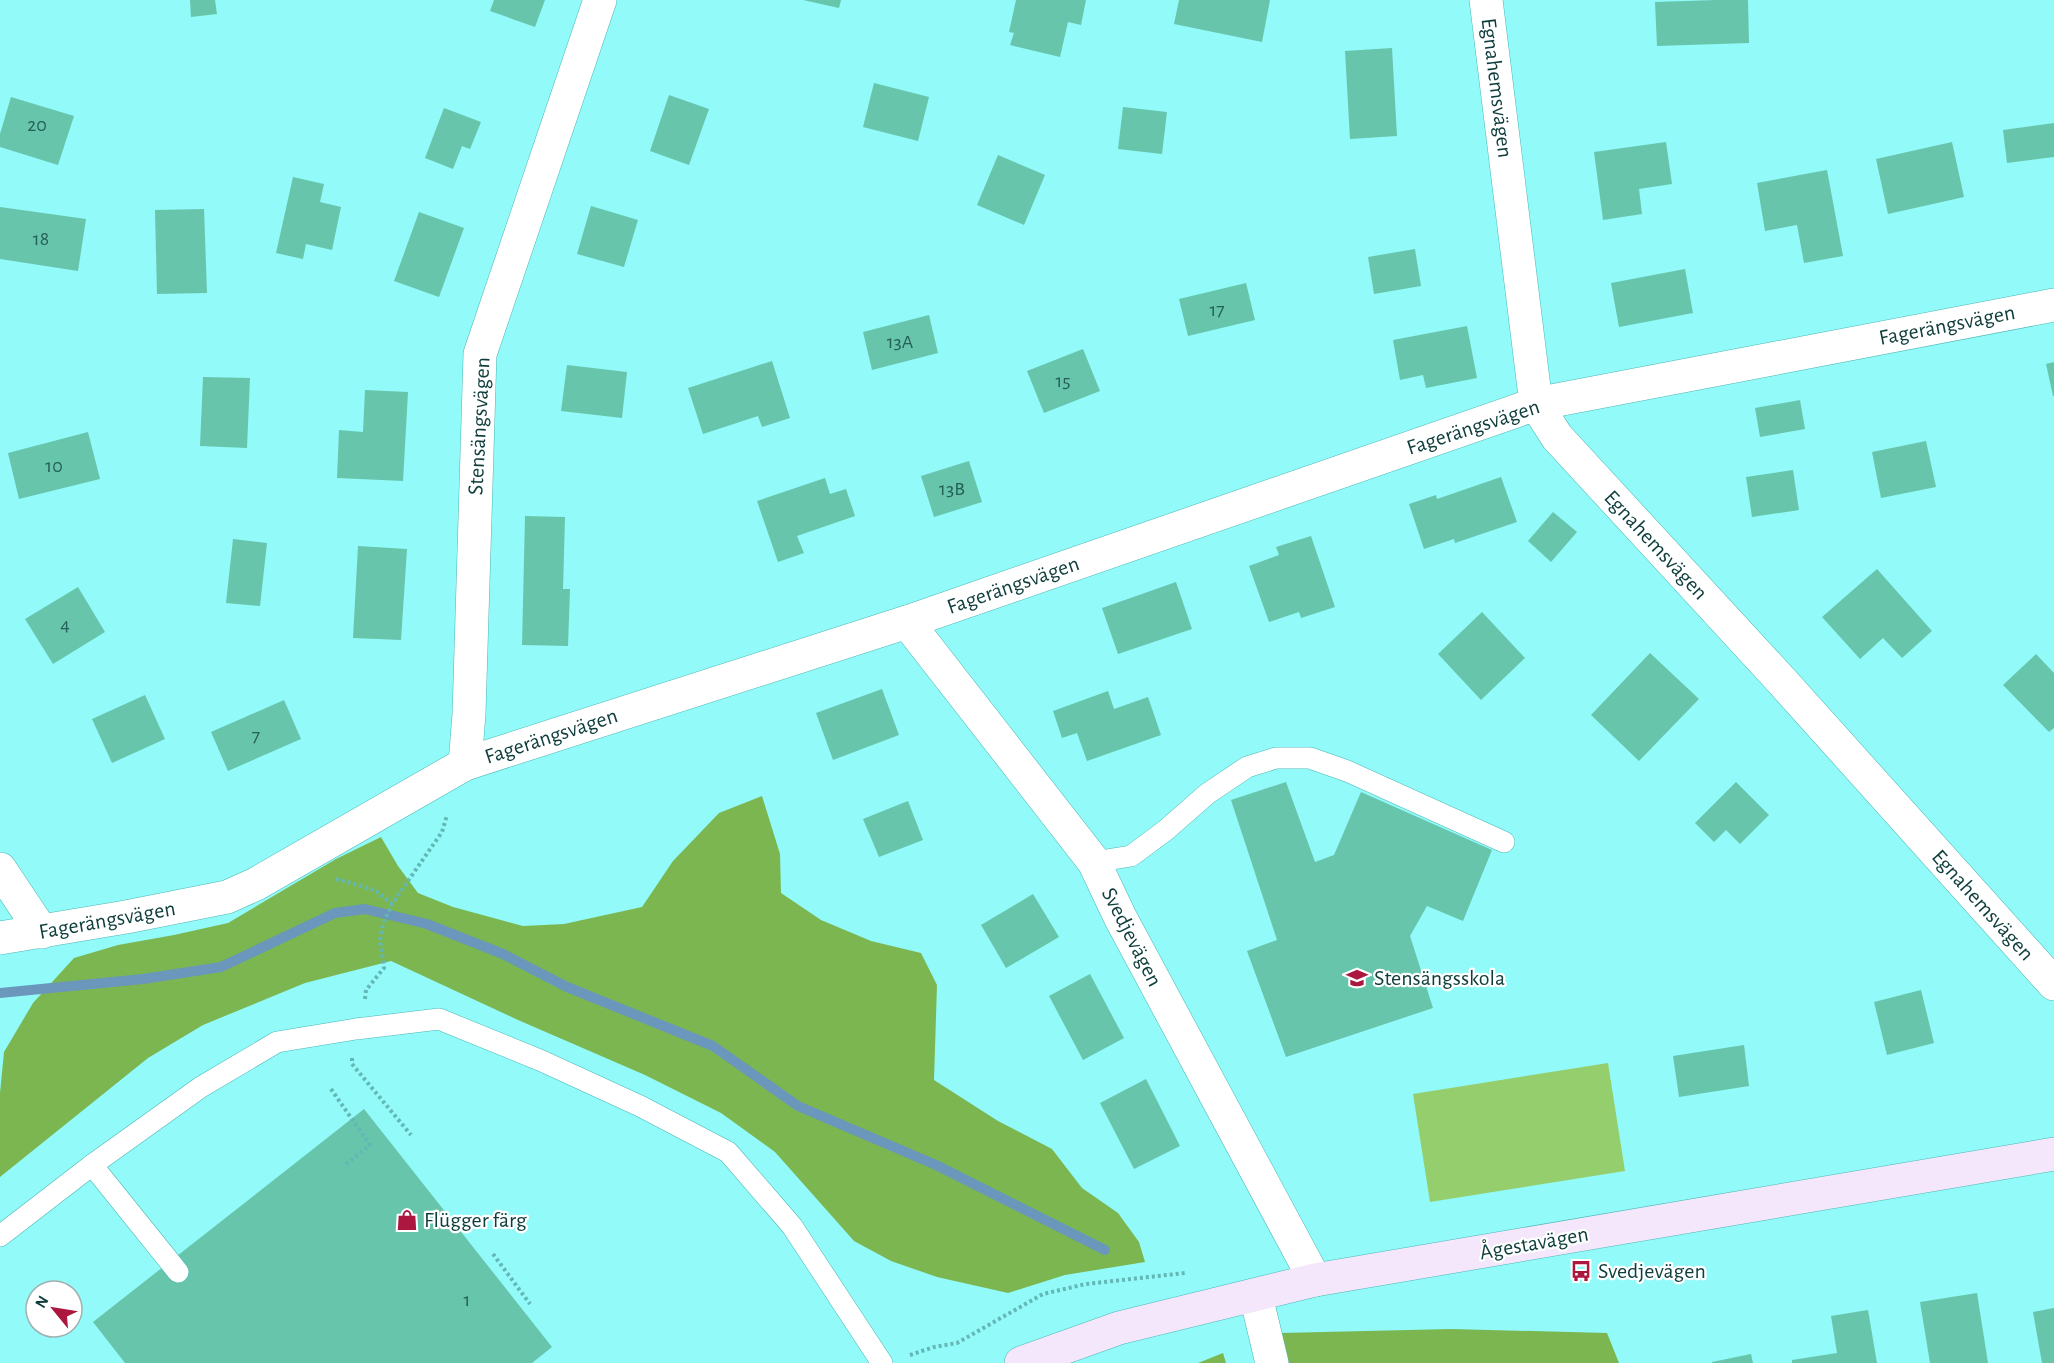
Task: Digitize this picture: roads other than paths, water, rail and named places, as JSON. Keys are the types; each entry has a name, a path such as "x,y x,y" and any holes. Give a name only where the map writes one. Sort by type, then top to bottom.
{"main road":[{"name":"Ågestavägen","path":"1021,1363 1119,1328 1315,1280 2054,1154"}],"street":[{"name":"Stensängsvägen","path":"465,764 469,714 480,354 600,0"},
{"name":"Egnahemsvägen","path":"1486,0 1536,404 1557,437 1780,679 2054,984"},
{"name":"Fagerängsvägen","path":"0,938 227,897 465,764 907,622 1536,404 2054,305"},
{"name":"Svedjevägen","path":"907,622 1094,862 1125,928 1315,1280"},
{"path":"0,869 42,932"},
{"path":"1256,1296 1272,1363"}],"lane":[{"path":"1094,862 1131,856 1166,830 1207,794 1247,767 1276,758 1310,758 1347,771 1504,842"},
{"path":"0,1236 92,1165 201,1087 278,1042 368,1027 439,1019 542,1061 640,1106 728,1152 792,1226 882,1363"},
{"path":"92,1165 178,1272"}],"waterway":[{"path":"0,993 143,979 221,967 335,913 365,909 427,924 503,954 567,987 713,1046 798,1106 936,1165 1105,1250"}],"place":[{"name":"Stensängsskola","path":"1357,978"},
{"name":"Flügger färg","path":"407,1220"},
{"name":"Svedjevägen","path":"1581,1271"}]}
